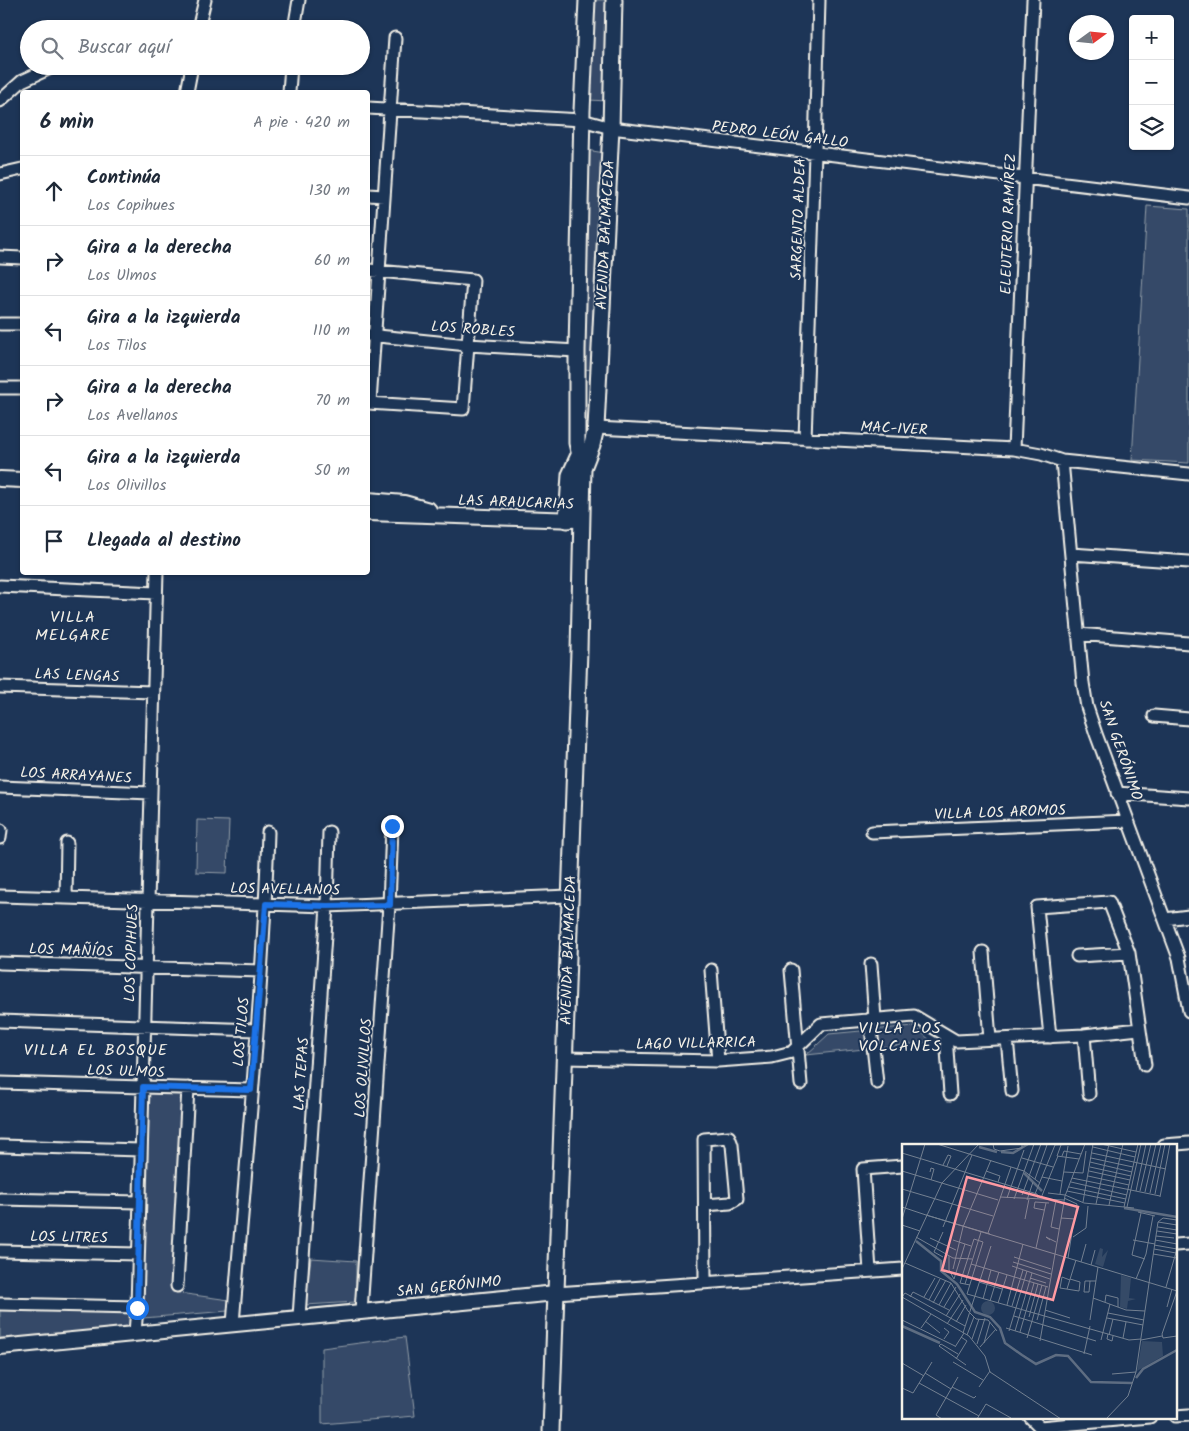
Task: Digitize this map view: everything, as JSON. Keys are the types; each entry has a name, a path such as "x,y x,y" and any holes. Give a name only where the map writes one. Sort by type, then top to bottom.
{"main road":[{"name":"AVENIDA BALMACEDA","path":"583,468 577,444 577,351 586,0"},
{"name":"AVENIDA BALMACEDA","path":"551,1431 579,659 574,520 583,468 596,428 611,128 614,0"},
{"path":"574,520 570,475 580,453"}],"street":[{"path":"200,20 205,0"},
{"path":"296,20 300,0"},
{"name":"SARGENTO ALDEA","path":"805,439 819,0"},
{"name":"ELEUTERIO RAMÍREZ","path":"1014,449 1033,0"},
{"path":"370,358 373,270 384,196 395,38"},
{"path":"0,101 22,81 35,75"},
{"path":"187,90 190,75"},
{"path":"289,90 290,75"},
{"path":"22,81 26,90"},
{"name":"PEDRO LEÓN GALLO","path":"370,108 582,120 611,128 1189,198"},
{"path":"0,174 20,169"},
{"path":"370,195 384,196"},
{"path":"0,257 20,258"},
{"path":"370,403 463,409 473,280 373,270"},
{"path":"0,324 20,324"},
{"name":"LOS ROBLES","path":"371,336 468,345 577,351"},
{"path":"0,388 20,388"},
{"name":"MAC-IVER","path":"596,428 1014,449 1062,461 1189,474"},
{"name":"SAN GERÓNIMO","path":"1062,461 1078,634 1087,707 1117,793 1165,919 1184,958 1189,1011"},
{"path":"0,479 20,480"},
{"name":"LAS ARAUCARIAS","path":"370,500 404,503 449,516"},
{"name":"LAS ARAUCARIAS","path":"370,513 574,520"},
{"path":"1071,554 1189,562"},
{"name":"LOS COPIHUES","path":"135,1334 157,575"},
{"path":"0,586 156,593"},
{"path":"1078,634 1189,643"},
{"name":"LAS LENGAS","path":"0,687 153,692"},
{"path":"1154,716 1189,719"},
{"name":"LOS ARRAYANES","path":"0,787 151,793"},
{"path":"1117,793 1189,798"},
{"name":"VILLA LOS AROMOS","path":"872,832 1128,821"},
{"name":"LOS OLIVILLOS","path":"361,1311 390,905 392,826"},
{"path":"0,838 1,830"},
{"name":"LOS TILOS","path":"233,1324 266,904 268,832"},
{"name":"LAS TEPAS","path":"299,1318 327,906 329,832"},
{"path":"66,898 67,843"},
{"name":"LOS AVELLANOS","path":"0,896 327,906 390,905 569,896"},
{"path":"1050,1037 1037,907 1109,902 1129,953 1145,1065"},
{"path":"1165,919 1189,916"},
{"path":"984,952 990,1039"},
{"path":"1077,956 1129,953"},
{"name":"LOS MAÑÍOS","path":"0,962 261,971"},
{"path":"871,964 872,1019 877,1083"},
{"path":"711,970 718,1061"},
{"path":"791,970 801,1084"},
{"name":"LAGO VILLARRICA","path":"564,1058 718,1061 772,1057 792,1052 821,1024 914,1016 956,1041 1050,1037 1139,1029"},
{"path":"0,1021 256,1030"},
{"path":"1084,1034 1089,1094"},
{"path":"946,1035 950,1094"},
{"path":"1007,1038 1012,1091"},
{"name":"LOS ULMOS","path":"0,1083 251,1090"},
{"path":"177,1286 188,1088"},
{"path":"705,1205 730,1203 737,1198 732,1145 728,1137 704,1139 705,1282"},
{"path":"1176,1144 1189,1143"},
{"path":"0,1146 141,1150"},
{"path":"870,1271 863,1169 902,1166"},
{"path":"0,1199 139,1202"},
{"path":"1176,1245 1189,1244"},
{"name":"LOS LITRES","path":"0,1251 138,1254"},
{"name":"SAN GERÓNIMO","path":"0,1347 556,1293 902,1268"},
{"path":"0,1304 137,1308"},
{"path":"1176,1416 1189,1415"},
{"path":"1031,1418 1040,1427 1139,1418"}],"shaded area":[{"path":"593,0 609,0 606,101 590,100"},
{"path":"586,150 605,153 595,370 581,369"},
{"path":"1147,206 1189,209 1189,463 1132,460"},
{"path":"197,820 229,821 227,873 196,872"},
{"name":"VILLA LOS VOLCANES","path":"914,1026 932,1042 806,1055 829,1034"},
{"path":"146,1080 185,1084 172,1292 229,1300 228,1311 143,1318"},
{"path":"311,1258 356,1261 356,1302 305,1305"},
{"path":"0,1301 130,1306 130,1331 0,1338"},
{"path":"405,1337 415,1416 322,1424 322,1348"}],"district":[{"name":"VILLA MELGARE","path":"73,625"},
{"name":"VILLA LOS VOLCANES","path":"900,1036"},
{"name":"VILLA EL BOSQUE","path":"96,1049"}],"route":[{"path":"137,1308 143,1087 251,1090 266,904 327,906 390,905 392,826"}]}
